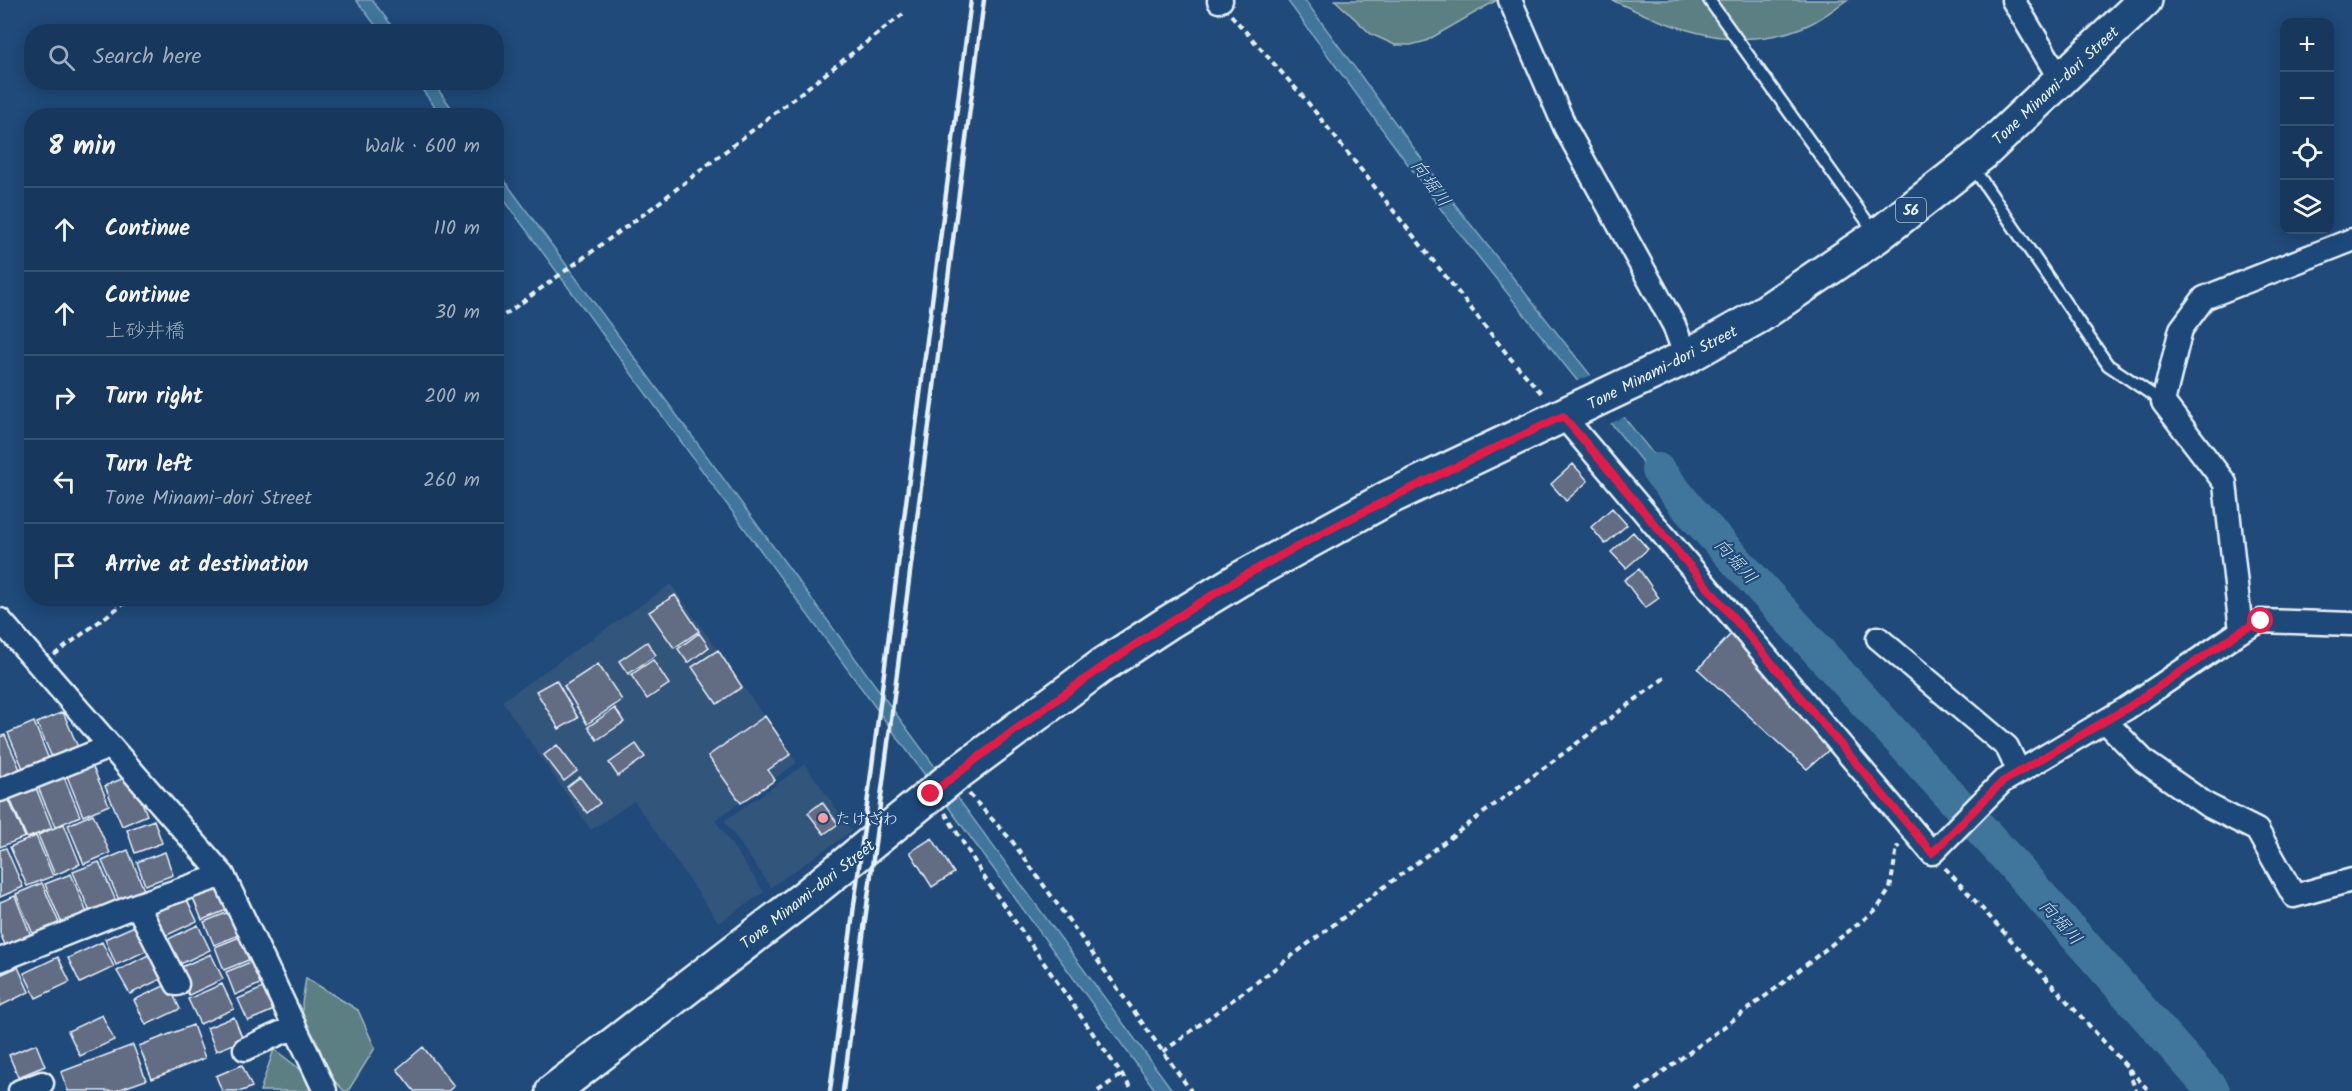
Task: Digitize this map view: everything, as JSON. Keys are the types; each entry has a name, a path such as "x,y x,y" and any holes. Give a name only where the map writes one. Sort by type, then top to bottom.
{"main road":[{"name":"Tone Minami-dori Street","path":"554,1091 805,897 943,785 1103,665 1240,579 1388,498 1686,357 1759,316 1877,236 1970,164 2145,0"}],"street":[{"path":"1510,0 1565,127 1674,325 1686,357"},
{"path":"2013,0 2061,81"},
{"path":"2241,631 2226,483 2163,402 2181,328 2204,298 2352,240"},
{"path":"1566,415 1932,853 2010,777 2127,708 2241,631 2261,621 2352,624"},
{"path":"0,620 223,874 325,1091"},
{"path":"1878,638 2007,747 2010,777"},
{"path":"2105,721 2145,762 2206,805 2257,830 2294,896 2352,880"},
{"path":"0,790 110,747"},
{"path":"0,960 137,904 223,874"},
{"path":"137,904 177,984"},
{"path":"245,1049 294,1027"},
{"path":"20,1091 42,1083"}],"lane":[{"path":"1709,0 1877,236"},
{"path":"1970,164 2108,365 2163,402"}],"path":[{"path":"1220,1 1305,99 1511,359 1566,415"},
{"path":"504,315 648,211 903,14"},
{"path":"38,666 120,606"},
{"path":"1163,1052 1667,676"},
{"path":"1133,1091 984,877 945,813 943,785 969,794 1012,841 1191,1091"},
{"path":"1637,1091 1775,989 1877,909 1890,889 1897,847 1932,853 2149,1091"},
{"path":"2127,1065 2136,1091"},
{"path":"1098,1091 1121,1075"}],"shaded area":[{"path":"671,584 797,763 715,820 764,892 719,923 634,801 591,830 502,701"},
{"path":"805,764 852,831 771,887 724,821"}],"green space":[{"path":"1335,0 1497,0 1426,41 1411,45 1395,45 1371,34"},
{"path":"1612,0 1847,0 1813,23 1783,34 1758,38 1733,38 1684,29"},
{"path":"306,978 358,1010 375,1048 348,1091 344,1091 329,1075 317,1041 303,1019 302,1003"},
{"path":"274,1049 301,1070 311,1091 260,1091"}],"water":[{"path":"356,0 372,0 391,24 375,24"},
{"path":"1287,0 1305,0 1460,211 1693,504 1682,512 1449,220"},
{"path":"422,90 438,90 452,108 436,108"},
{"path":"504,180 1173,1091 1156,1091 504,200"}],"pier":[{"path":"1594,374 1627,416 1609,424 1575,382"}],"building":[{"path":"1573,464 1588,481 1566,501 1551,484"},
{"path":"1612,508 1627,525 1605,544 1591,527"},
{"path":"1633,532 1648,549 1626,568 1611,552"},
{"path":"1639,569 1659,598 1645,608 1624,580"},
{"path":"675,595 699,631 674,648 649,612"},
{"path":"699,633 709,647 688,663 678,649"},
{"path":"1731,634 1829,750 1807,769 1698,669"},
{"path":"647,642 656,655 628,674 619,661"},
{"path":"718,650 742,687 717,704 692,667"},
{"path":"653,660 669,684 647,699 631,675"},
{"path":"598,664 622,700 587,724 564,686"},
{"path":"556,680 578,718 559,729 536,691"},
{"path":"615,708 624,722 597,740 588,727"},
{"path":"63,712 80,752 54,762 37,723"},
{"path":"765,716 791,754 768,770 775,780 741,803 708,756"},
{"path":"34,722 50,762 25,773 8,733"},
{"path":"5,735 22,774 0,783 0,737"},
{"path":"636,744 645,757 618,776 609,763"},
{"path":"557,745 577,771 564,781 544,755"},
{"path":"92,765 109,805 83,816 67,776"},
{"path":"131,775 147,815 122,826 105,786"},
{"path":"64,777 80,816 55,827 38,787"},
{"path":"580,777 600,803 587,813 567,787"},
{"path":"36,788 52,828 27,838 10,799"},
{"path":"8,798 25,837 0,847 0,801"},
{"name":"たけざわ","path":"822,802 838,824 824,834 808,813"},
{"path":"93,814 110,853 84,864 68,825"},
{"path":"154,820 162,843 135,853 127,830"},
{"path":"64,824 80,864 55,875 38,835"},
{"path":"36,836 53,876 27,886 10,847"},
{"path":"932,838 954,873 932,887 910,852"},
{"path":"6,848 23,887 0,897 0,850"},
{"path":"128,850 144,890 119,900 102,861"},
{"path":"165,852 173,875 145,885 137,862"},
{"path":"99,862 116,901 90,912 73,872"},
{"path":"71,874 87,913 62,924 45,884"},
{"path":"42,883 59,923 33,934 16,894"},
{"path":"220,886 229,909 202,920 193,898"},
{"path":"15,896 31,936 6,947 0,933 0,902"},
{"path":"185,896 197,921 163,937 151,912"},
{"path":"231,911 241,934 214,945 204,922"},
{"path":"139,924 150,949 116,965 105,939"},
{"path":"198,925 210,950 176,966 164,941"},
{"path":"242,936 251,959 224,970 215,947"},
{"path":"102,942 114,967 80,983 68,958"},
{"path":"152,953 163,978 130,994 117,971"},
{"path":"211,954 223,979 189,995 177,969"},
{"path":"58,957 70,982 36,998 24,973"},
{"path":"253,961 262,983 235,995 226,972"},
{"path":"18,967 29,992 0,1006 0,975"},
{"path":"168,984 180,1009 146,1025 134,1000"},
{"path":"222,984 234,1009 200,1024 188,999"},
{"path":"265,987 274,1010 248,1021 238,999"},
{"path":"102,1015 114,1040 80,1056 68,1031"},
{"path":"234,1017 243,1040 216,1051 207,1028"},
{"path":"193,1025 205,1058 152,1079 139,1046"},
{"path":"36,1044 45,1066 18,1077 9,1055"},
{"path":"133,1045 146,1080 115,1091 68,1091 61,1072"},
{"path":"423,1047 454,1086 448,1091 414,1091 397,1069"},
{"path":"242,1065 252,1087 242,1091 222,1091 216,1076"}],"waterway":[{"name":"向堀川","path":"1658,470 1689,509 2000,850 2213,1091"}],"railway":[{"path":"830,1091 971,0"},
{"path":"843,1091 984,0"}],"place":[{"name":"たけざわ","path":"823,818"}],"route":[{"path":"931,794 1103,665 1240,579 1388,498 1563,416 1932,853 2002,782 2127,708 2241,631 2261,621"}]}
